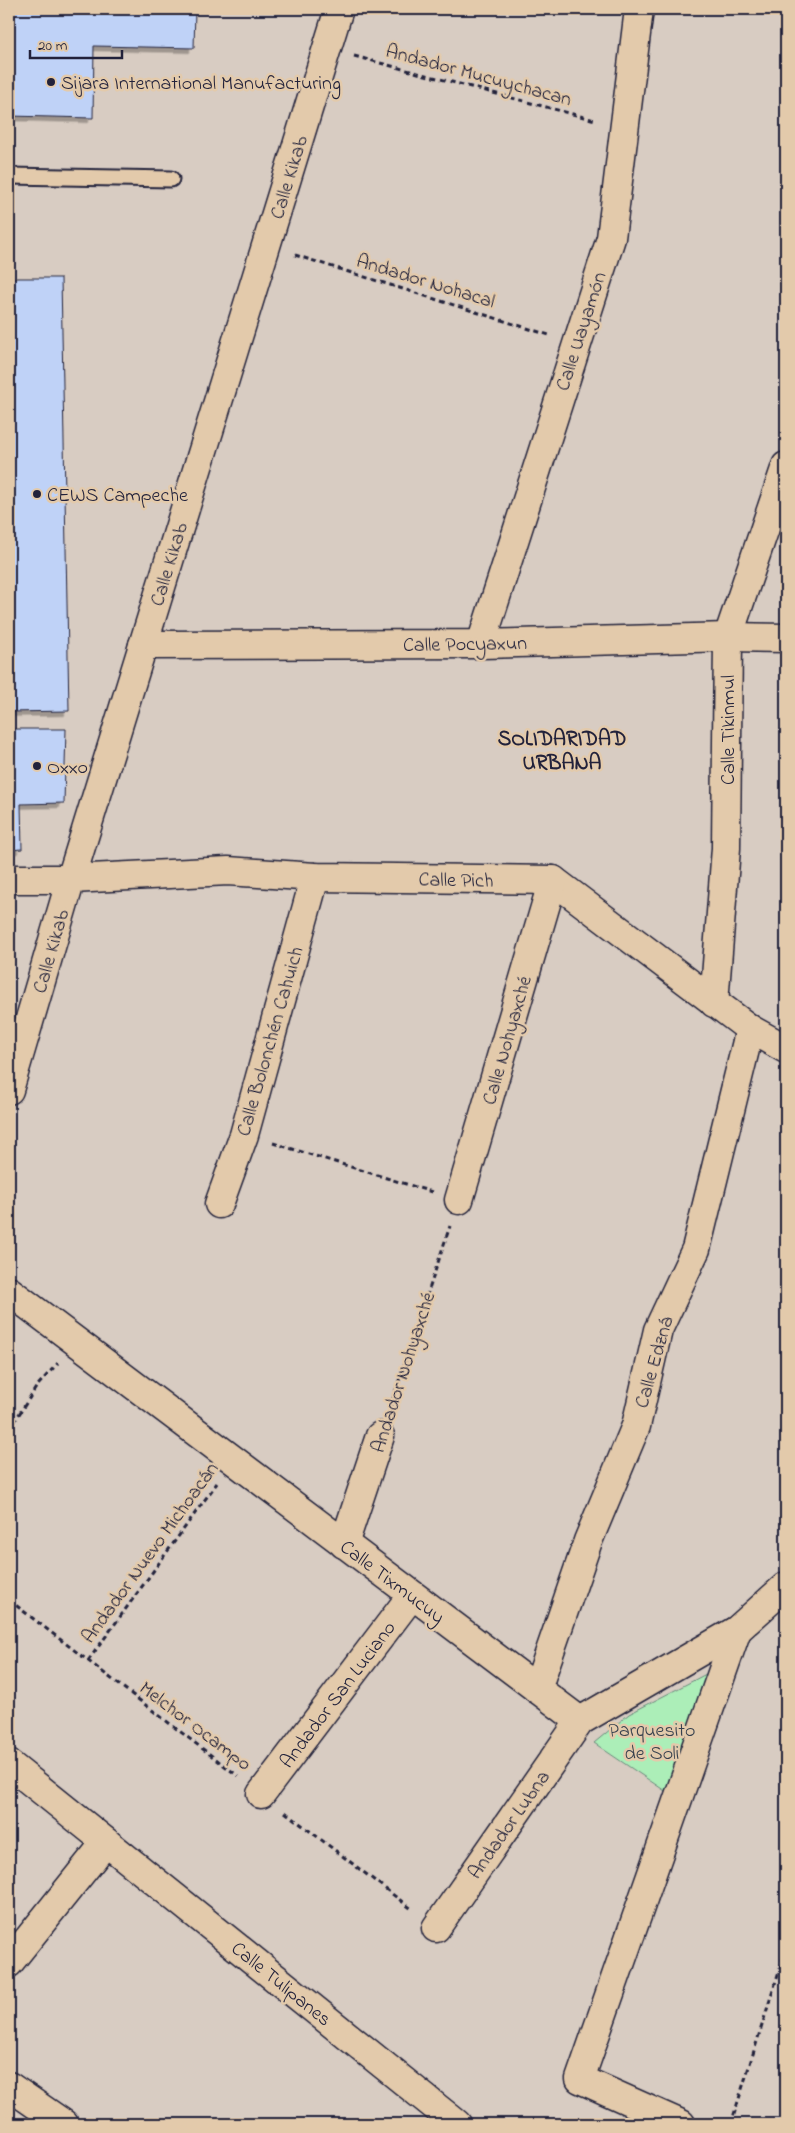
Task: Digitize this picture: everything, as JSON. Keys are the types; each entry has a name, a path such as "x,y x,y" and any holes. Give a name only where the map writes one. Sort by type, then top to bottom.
{"street":[{"name":"Calle Kikab","path":"9,1090 71,879 339,9"},
{"name":"Calle Uayamón","path":"481,644 611,238 639,9"},
{"name":"Calle Tikinmul","path":"714,1002 726,848 728,637 786,466"},
{"name":"Calle Pocyaxun","path":"143,645 481,644 728,637 786,638"},
{"name":"Calle Pich","path":"9,878 71,879 228,871 315,876 553,880"},
{"name":"Calle Bolonchén Cahuich","path":"219,1204 244,1135 315,876"},
{"path":"553,880 750,1029 786,1049"},
{"name":"Calle Nohyaxché","path":"459,1200 553,880"},
{"name":"Calle Edzná","path":"537,1689 588,1541 636,1426 658,1330 696,1248 750,1029"},
{"name":"Calle Tixmucuy","path":"9,1291 580,1721"},
{"name":"Andador Nohyaxché","path":"344,1544 380,1436"},
{"path":"580,1721 737,1630 786,1586"},
{"name":"Andador San Luciano","path":"261,1794 412,1595"},
{"path":"682,2124 580,2079 737,1630"},
{"name":"Andador Lubna","path":"436,1928 580,1721"},
{"name":"Calle Tulipanes","path":"9,1764 457,2124"},
{"path":"9,1963 106,1842"},
{"path":"9,2086 64,2124"}],"lane":[{"path":"9,176 171,179"}],"path":[{"name":"Andador Mucuychacan","path":"326,49 625,127"},
{"name":"Andador Nohacal","path":"267,246 576,343"},
{"path":"244,1135 459,1200"},
{"name":"Andador Nohyaxché","path":"380,1436 459,1200"},
{"path":"9,1430 37,1386 76,1342"},
{"name":"Andador Nuevo Michoacán","path":"88,1661 234,1460"},
{"name":"Melchor Ocampo","path":"9,1600 436,1928"},
{"path":"731,2124 786,1949"}],"green space":[{"name":"Parquesito de Soli","path":"706,1674 674,1797 594,1743 629,1714"}],"building":[{"name":"Sijara International Manufacturing","path":"9,9 195,9 194,48 94,46 93,118 9,116"},
{"name":"CEWS Campeche","path":"9,278 61,278 69,711 9,712"},
{"name":"Oxxo","path":"9,729 66,729 64,803 21,804 22,849 9,850"}],"place":[{"name":"Sijara International Manufacturing","path":"51,82"},
{"name":"CEWS Campeche","path":"37,494"},
{"name":"Oxxo","path":"37,766"}],"district":[{"name":"SOLIDARIDAD URBANA","path":"562,750"}]}
